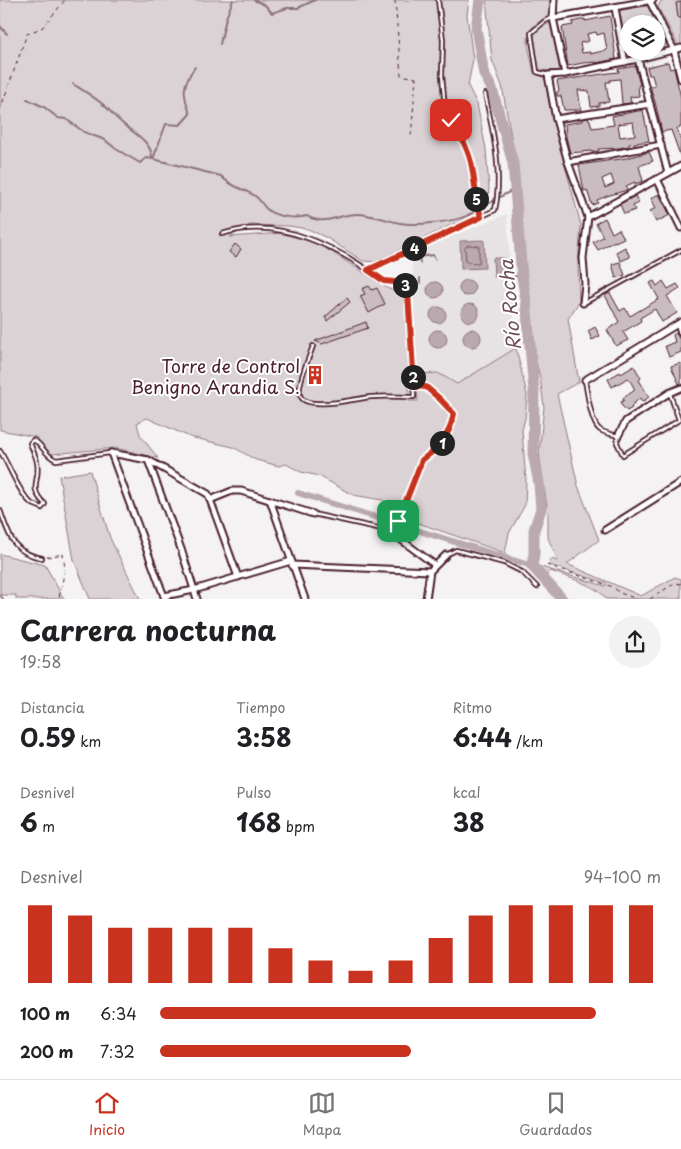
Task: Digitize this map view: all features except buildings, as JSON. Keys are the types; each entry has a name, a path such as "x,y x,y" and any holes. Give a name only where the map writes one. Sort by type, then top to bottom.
{"street":[{"path":"554,0 554,18 565,74"},
{"path":"554,18 650,0 679,50 681,78"},
{"path":"615,8 625,62"},
{"path":"665,53 679,50"},
{"path":"583,303 585,284 583,258 588,217 568,162 556,119 548,75 565,74 638,60 668,173"},
{"path":"556,119 650,104"},
{"path":"568,162 661,145"},
{"path":"588,217 681,166"},
{"path":"657,179 681,228"},
{"path":"585,380 679,323 681,333"},
{"path":"618,436 626,421 669,393 681,388"},
{"path":"111,453 148,460 208,494 238,577"},
{"path":"111,453 164,597 292,563 430,571"},
{"path":"148,460 197,599"},
{"path":"605,530 681,482"},
{"path":"210,500 232,491 241,491 313,514"},
{"path":"270,500 305,599"},
{"path":"382,529 396,536 435,565"},
{"path":"426,599 430,571 446,555"}],"lane":[{"path":"438,0 443,40 442,75 446,108 461,135 472,166 476,199 481,217"},
{"path":"548,75 537,72 531,33 545,21 554,18"},
{"path":"368,270 495,210 498,194 495,139 485,94"},
{"path":"222,234 236,229 269,230 307,237 324,244 384,281 406,286 414,396 370,397 341,402 308,402 302,399 300,387 313,346"},
{"path":"583,303 681,250"},
{"path":"585,380 590,408 597,426 600,431 618,436 617,444 623,456 679,420 669,393"},
{"path":"0,450 21,491 32,504 42,508 45,504 39,499 35,490 37,463 30,443 33,440 36,441 48,457 56,460 111,453"},
{"path":"0,510 13,543 23,552 42,558"},
{"path":"313,514 382,529"},
{"path":"446,555 456,550 504,563 522,572 538,587"}],"path":[{"path":"0,110 27,34 43,27 65,0"},
{"path":"395,0 401,75 416,78 411,138"},
{"path":"397,525 422,460 441,445 450,428 454,414 426,387 414,386"},
{"path":"42,558 63,554 65,569 60,599"},
{"path":"547,565 613,587 620,593 637,599"},
{"path":"650,599 674,583 681,584"}],"shaded area":[{"path":"0,0 469,0 467,15 473,59 468,86 477,104 486,149 489,189 486,208 375,262 363,261 327,238 308,229 289,226 250,225 230,237 281,233 308,241 324,247 389,289 399,293 404,298 409,346 409,401 418,401 416,374 438,373 457,384 516,348 527,395 522,430 526,481 525,505 509,533 505,553 395,515 394,508 382,500 353,495 319,476 301,472 286,464 279,466 256,460 233,447 190,437 147,418 137,423 140,435 158,458 116,448 51,454 36,437 0,430"},
{"path":"486,0 551,0 550,16 533,26 528,39 528,46 534,73 545,78 551,114 581,225 578,265 579,302 568,319 579,382 557,394 578,486 599,540 567,564 641,596 675,577 681,579 681,599 606,599 596,590 572,579 550,571 546,577 538,566 605,586 606,583 549,565 551,559 558,561 548,538 548,513 539,453 544,407 540,377 534,355 532,330 528,323 530,304 524,262 517,170 502,86 492,60"},
{"path":"681,0 681,45 678,45 665,20 665,15 662,15 658,7 661,1"},
{"path":"647,6 652,15 620,15 620,24 618,14 622,10"},
{"path":"551,23 560,71 539,70 534,36 540,27"},
{"path":"507,214 516,348 457,385 438,373 416,374 412,253"},
{"path":"90,471 110,538 140,599 90,599 74,560 59,476"},
{"path":"0,554 45,565 64,599 16,599 16,595 0,595"}],"water":[{"path":"484,240 485,268 461,269 460,241"},
{"path":"493,258 504,258 505,277 494,277"},
{"path":"464,280 470,280 475,285 473,294 464,296 459,291 459,285"},
{"path":"435,282 441,284 443,290 441,296 435,298 429,296 427,290 429,284"},
{"path":"470,304 476,307 479,313 476,319 470,322 464,319 461,313 464,307"},
{"path":"438,307 446,315 438,323 430,315"},
{"path":"472,329 478,332 481,338 478,344 472,347 466,344 463,338 466,332"},
{"path":"438,330 444,333 447,339 444,345 438,348 432,345 429,339 432,333"}],"waterway":[{"path":"220,44 226,18 233,0"},
{"path":"254,0 265,5 272,13 287,8 298,8 315,0"},
{"name":"Río Rocha","path":"480,0 476,28 484,74 492,89 513,163 522,277 526,300 534,391 533,454 539,483 541,509 534,530 532,566 562,599"},
{"path":"0,26 7,34"},
{"path":"153,159 166,124 180,125 190,114 186,101 185,85 195,67"},
{"path":"73,84 102,104 141,138 151,151 152,157"},
{"path":"27,99 44,107 58,118 66,119 84,132 105,140 140,163 146,158 153,159 221,176 229,183 251,193 269,211 287,217 307,216 326,220 359,214 406,224 435,223 454,220 474,212 515,189"},
{"path":"420,263 419,257 433,255 435,259"},
{"path":"513,276 522,277"},
{"path":"420,278 420,283"},
{"path":"298,493 532,566"},
{"path":"0,595 3,599"}],"place":[{"name":"Torre de Control Benigno Arandia S.","path":"315,375"}],"route":[{"path":"398,521 422,460 441,445 450,428 454,414 426,387 414,386 406,286 384,281 368,270 481,217 472,178 472,166 461,135 451,120"}]}
